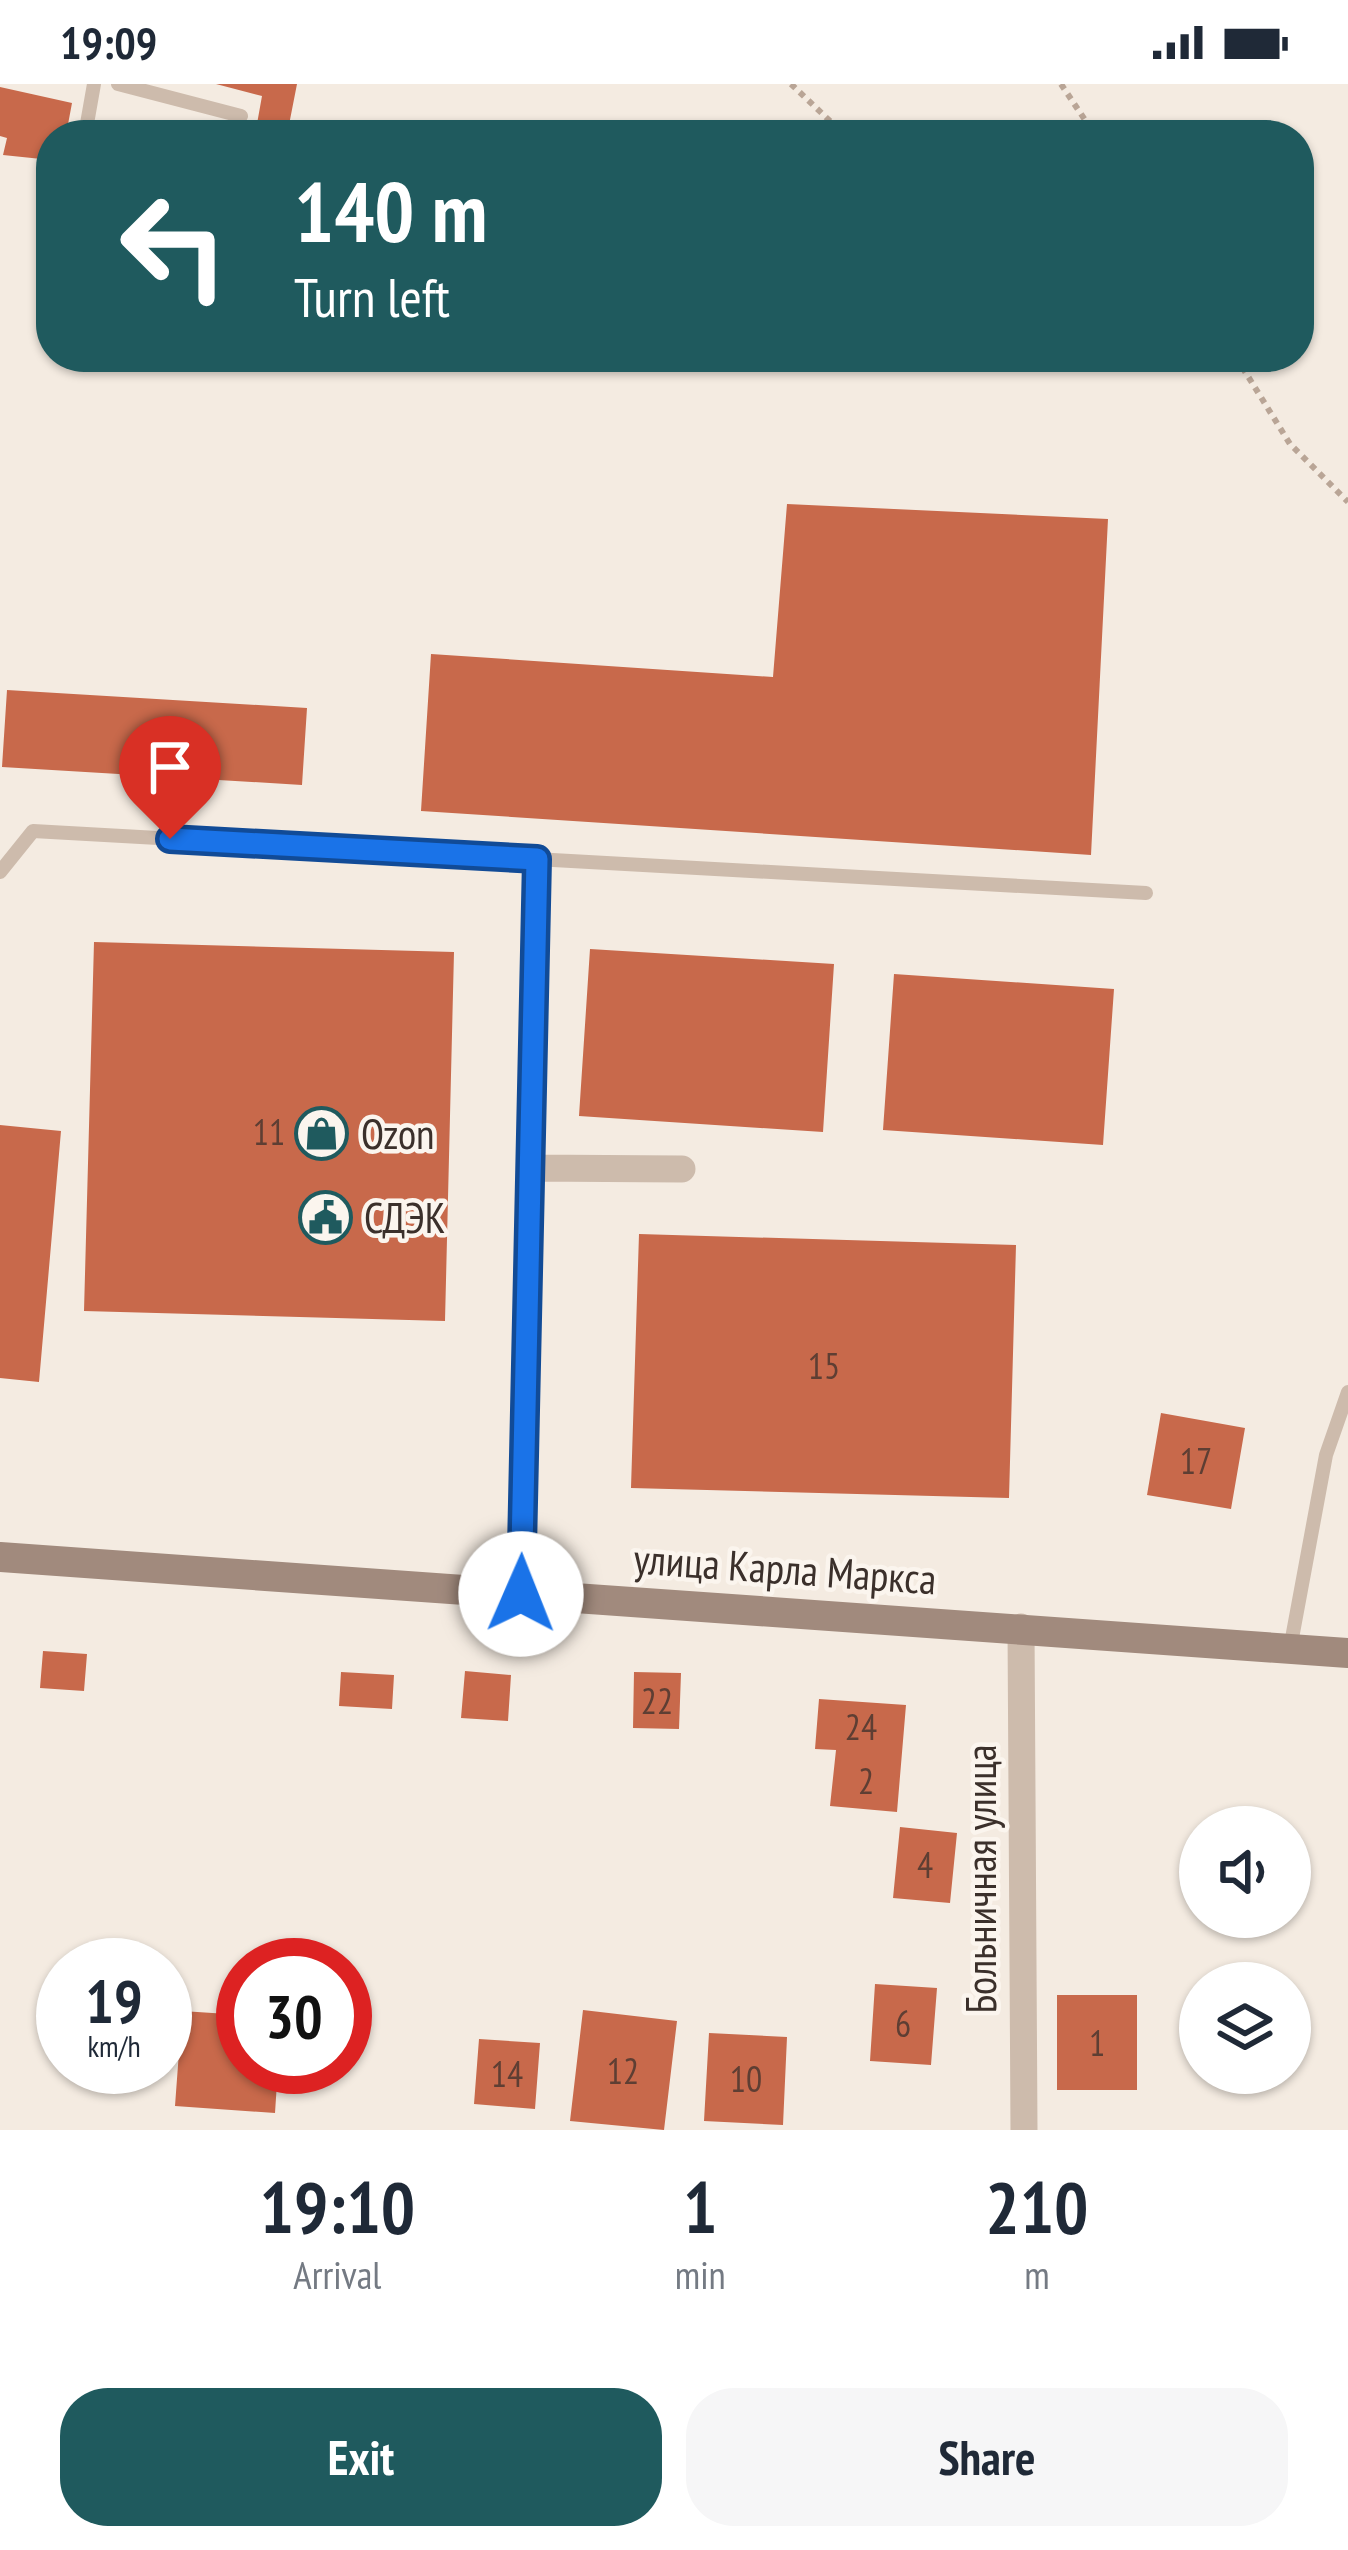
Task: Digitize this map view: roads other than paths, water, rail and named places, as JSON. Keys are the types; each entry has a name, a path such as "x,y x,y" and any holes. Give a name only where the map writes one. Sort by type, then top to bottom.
{"main road":[{"name":"улица Карла Маркса","path":"0,1557 1348,1653"}],"street":[{"path":"521,1594 537,859"},
{"path":"530,1168 682,1169"},
{"name":"Больничная улица","path":"1022,1627 1024,2130"}],"lane":[{"path":"88,120 94,84"},
{"path":"118,84 242,116"},
{"path":"0,872 33,831 1146,893"},
{"path":"1290,1649 1326,1455 1348,1392"}],"place":[{"name":"Ozon","path":"322,1134"},
{"name":"СДЭК","path":"325,1218"}]}
